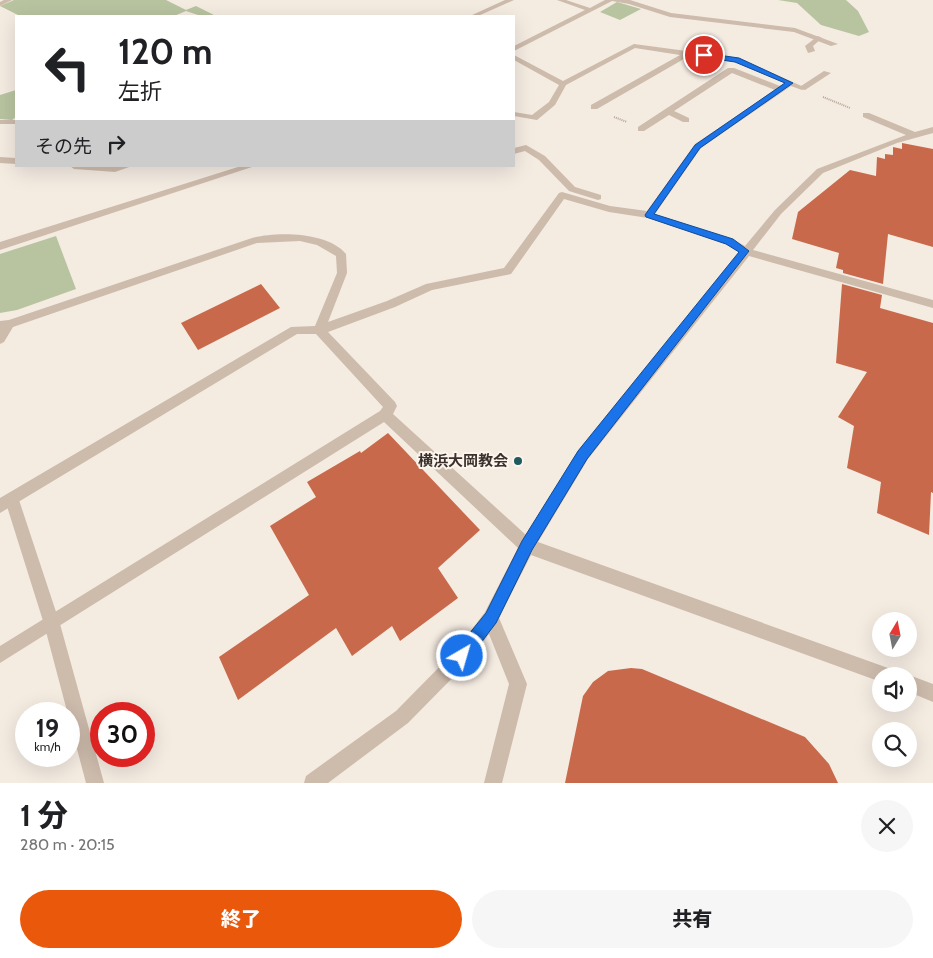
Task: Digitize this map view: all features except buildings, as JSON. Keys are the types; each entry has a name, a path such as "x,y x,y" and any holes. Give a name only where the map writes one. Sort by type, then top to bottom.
{"street":[{"path":"0,4 9,0"},
{"path":"475,15 511,0"},
{"path":"560,0 590,10"},
{"path":"515,48 610,0"},
{"path":"615,0 630,2 670,15 795,30 834,44"},
{"path":"811,51 809,46 818,38"},
{"path":"515,114 534,118 552,103 563,84 634,46 736,60 802,88 827,73"},
{"path":"594,107 688,53"},
{"path":"515,58 563,84"},
{"path":"641,129 731,70 781,90"},
{"path":"649,215 698,146 790,83"},
{"path":"668,111 686,120"},
{"path":"866,115 914,136"},
{"path":"0,122 15,122"},
{"path":"703,129 715,134"},
{"path":"313,783 402,717 462,656 491,618 527,546 583,455 778,212 820,171 894,141 933,130"},
{"path":"515,151 526,148 542,158 572,189 730,242 745,251 933,304"},
{"path":"0,160 15,161"},
{"path":"88,167 116,169 124,167"},
{"path":"0,246 248,167"},
{"path":"95,783 52,624 6,503 295,330 319,330 391,304 430,287 507,271 562,195 609,209 649,215"},
{"path":"0,339 4,325 256,240 284,237 310,238 328,245 341,254 342,273 319,330"},
{"path":"0,655 385,416 390,406 319,330"},
{"path":"385,416 527,546 872,670"},
{"path":"491,618 518,684 493,783"},
{"path":"917,687 933,693"}],"path":[{"path":"802,88 866,115"},
{"path":"594,107 641,129"}],"green space":[{"path":"14,0 166,0 186,10 196,6 214,15 198,15 186,11 176,15 18,15 0,6"},
{"path":"778,0 846,0 858,11 869,32 859,36 821,25 797,3"},
{"path":"617,2 641,9 620,20 600,12"},
{"path":"15,90 15,118 12,120 0,119 0,95"},
{"path":"56,236 76,289 17,310 0,313 0,254"}],"place":[{"name":"横浜大岡教会","path":"518,461"}],"route":[{"path":"462,656 491,618 527,546 583,455 745,251 730,242 649,215 698,146 790,83 736,60 704,55"}]}
